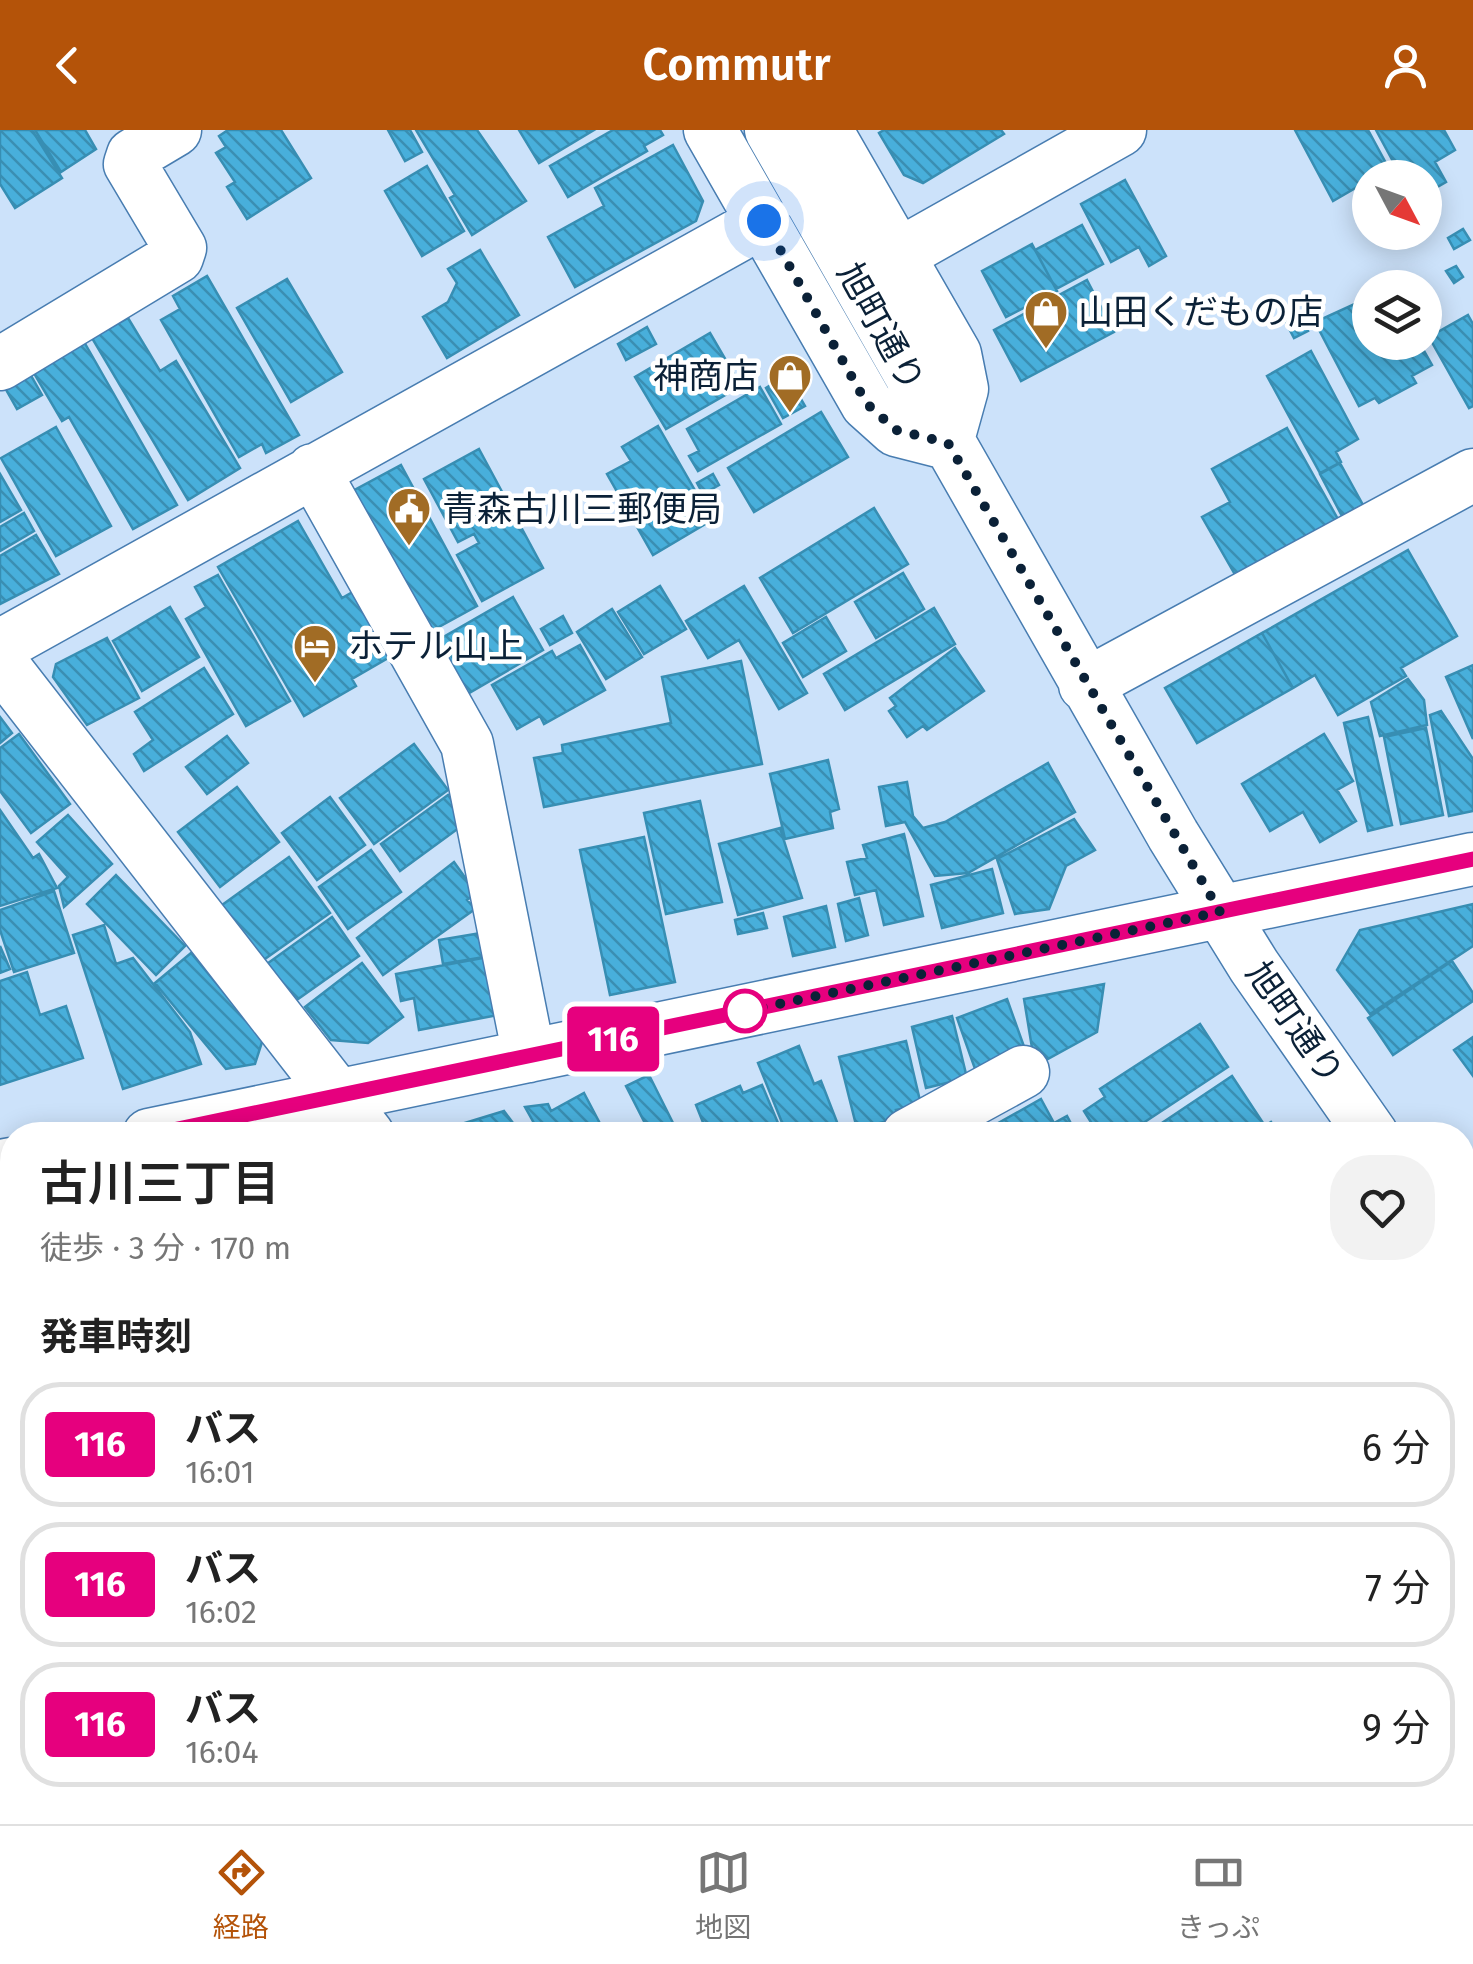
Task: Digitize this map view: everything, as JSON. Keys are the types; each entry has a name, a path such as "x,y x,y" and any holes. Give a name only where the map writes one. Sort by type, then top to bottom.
{"street":[{"path":"0,364 177,257 180,248 130,164 134,155 176,130"},
{"path":"710,130 867,404 896,430 948,443 962,390 955,354 826,130"},
{"name":"旭町通り","path":"771,130 1085,686 1220,912 1362,1122"},
{"path":"900,254 1120,130"},
{"path":"0,646 764,221"},
{"path":"313,470 467,744 529,1056"},
{"path":"1085,686 1473,475"},
{"path":"0,662 352,1115"},
{"path":"281,1122 352,1115 529,1056 1473,859"},
{"path":"932,1122 1022,1072"}],"building":[{"path":"0,130 32,130 62,178 15,208 0,184"},
{"path":"35,130 85,130 96,149 61,172"},
{"path":"228,130 281,130 311,178 247,219 227,187 235,182 216,153 226,147 219,136"},
{"path":"388,130 410,130 422,152 405,161"},
{"path":"416,130 477,130 526,201 472,235 450,198 455,195"},
{"path":"519,130 594,130 539,163"},
{"path":"613,130 660,130 663,135 644,146 647,151 568,197 550,166"},
{"path":"1001,130 1004,134 923,183 904,175 879,133"},
{"path":"1295,130 1368,130 1384,160 1352,160 1352,190 1333,201"},
{"path":"1376,130 1444,130 1455,150 1438,160 1392,160"},
{"path":"673,145 703,201 696,221 575,287 548,237 604,206 595,188"},
{"path":"427,166 464,231 422,256 385,191"},
{"path":"1125,180 1166,256 1149,266 1139,247 1111,262 1081,204"},
{"path":"1082,225 1103,264 1056,289 1035,250"},
{"path":"1463,229 1470,240 1454,249 1448,238"},
{"path":"1032,244 1057,291 1006,317 982,271"},
{"path":"480,250 519,315 447,358 423,317 448,302 457,283 448,269"},
{"path":"1456,266 1463,277 1454,283 1446,271"},
{"path":"207,276 299,435 266,453 262,444 239,457 161,320 180,309 173,296"},
{"path":"287,279 342,372 291,402 237,308"},
{"path":"1087,280 1114,332 1021,381 994,330"},
{"path":"1294,305 1308,331 1294,338 1281,313"},
{"path":"1352,305 1352,360 1429,360 1432,365 1412,376 1416,383 1379,403 1375,398 1359,406 1315,322"},
{"path":"1468,315 1473,324 1473,406 1469,408 1442,360 1442,330"},
{"path":"128,318 160,371 176,361 240,468 188,500 92,338"},
{"path":"647,327 656,344 626,360 618,344"},
{"path":"79,333 177,505 133,529 69,417 62,421 28,363"},
{"path":"710,333 741,386 666,429 635,377"},
{"path":"1311,351 1358,439 1336,452 1341,462 1320,473 1267,376"},
{"path":"25,365 42,395 17,409 0,379"},
{"path":"787,375 805,406 783,418 766,388"},
{"path":"760,387 781,424 698,471 689,456 699,451 687,429"},
{"path":"821,412 848,457 754,512 728,468"},
{"path":"658,426 712,520 653,555 607,474 631,461 622,447"},
{"path":"56,427 111,526 56,556 1,458"},
{"path":"1287,428 1339,521 1237,578 1202,517 1230,502 1212,469"},
{"path":"479,449 543,568 482,601 457,555 479,543 474,534 458,542 424,479"},
{"path":"1340,463 1363,505 1342,516 1320,474"},
{"path":"401,465 477,606 424,635 347,494"},
{"path":"0,474 21,510 0,522"},
{"path":"713,474 719,485 703,494 697,483"},
{"path":"874,508 908,564 793,633 760,578"},
{"path":"24,513 34,531 0,551 0,527"},
{"path":"298,521 342,598 358,589 395,654 352,679 356,686 304,716 218,567"},
{"path":"36,535 59,574 0,604 0,556"},
{"path":"1408,550 1457,636 1401,668 1406,676 1338,715 1315,675 1293,688 1262,633"},
{"path":"903,573 924,609 876,638 855,602"},
{"path":"218,575 290,701 246,726 186,619 206,607 195,587"},
{"path":"660,586 686,629 644,654 618,612"},
{"path":"744,586 807,693 779,709 739,640 708,658 686,621"},
{"path":"513,597 543,650 464,696 433,643"},
{"path":"170,607 199,657 142,691 113,641"},
{"path":"934,608 955,644 845,710 824,674"},
{"path":"612,609 642,657 606,679 577,632"},
{"path":"563,616 572,633 550,645 541,629"},
{"path":"826,617 846,651 803,677 783,643"},
{"path":"1262,633 1293,688 1197,743 1165,688"},
{"path":"107,638 139,698 87,725 53,677 56,664"},
{"path":"580,645 605,690 544,724 540,716 517,729 492,685 552,651 556,658"},
{"path":"955,648 984,691 927,730 923,726 907,737 889,711 896,706 890,698"},
{"path":"741,661 762,764 544,807 534,758 563,753 562,745 671,723 662,677"},
{"path":"1473,665 1473,739 1446,677"},
{"path":"204,668 233,714 144,771 134,754 153,740 135,712"},
{"path":"1408,679 1424,700 1427,725 1380,736 1371,702"},
{"path":"1441,711 1473,759 1473,811 1449,816 1430,715"},
{"path":"0,717 12,733 0,743"},
{"path":"1368,717 1392,825 1368,831 1344,723"},
{"path":"1426,728 1443,815 1401,824 1384,737"},
{"path":"19,734 70,804 31,833 0,791 0,748"},
{"path":"1324,734 1353,781 1337,790 1356,821 1320,842 1303,812 1270,831 1242,784"},
{"path":"227,736 248,763 207,794 186,767"},
{"path":"414,744 448,790 374,844 340,798"},
{"path":"828,760 839,809 830,812 833,828 785,839 770,774"},
{"path":"1048,763 1075,812 968,873 935,876 905,822 886,826 879,787 907,782 913,816 923,828 945,822"},
{"path":"237,787 279,842 220,887 178,832"},
{"path":"448,795 467,822 400,871 381,844"},
{"path":"330,797 365,845 317,880 282,833"},
{"path":"700,801 722,902 666,914 644,813"},
{"path":"0,810 33,858 39,854 57,888 0,906"},
{"path":"68,815 112,864 64,907 59,886 68,877 37,842"},
{"path":"1074,819 1095,850 1066,866 1049,909 1015,914 997,859"},
{"path":"780,828 802,898 738,915 719,844"},
{"path":"904,834 923,916 884,925 876,890 855,895 847,862 867,858 863,845"},
{"path":"644,837 675,982 610,995 580,850"},
{"path":"371,850 401,892 348,929 319,887"},
{"path":"289,857 330,913 262,961 222,905"},
{"path":"454,862 476,893 467,900 475,909 383,975 357,938"},
{"path":"992,869 1003,913 942,928 931,885"},
{"path":"116,875 185,946 156,975 87,904"},
{"path":"54,891 74,953 14,972 0,930 0,910"},
{"path":"859,898 868,935 846,941 838,904"},
{"path":"1473,904 1473,946 1370,1014 1337,970 1360,930"},
{"path":"826,906 835,947 793,956 784,917"},
{"path":"763,913 767,928 738,934 735,920"},
{"path":"332,917 359,956 291,1004 264,966"},
{"path":"104,925 116,964 133,958 190,1032 201,1064 123,1089 73,935"},
{"path":"481,933 484,957 443,964 439,940"},
{"path":"0,946 10,969 0,973"},
{"path":"191,953 263,1039 255,1064 226,1069 155,983"},
{"path":"488,957 498,1015 419,1030 414,998 401,1001 396,974"},
{"path":"1452,961 1473,993 1473,1001 1393,1055 1368,1018"},
{"path":"362,963 403,1017 368,1043 331,1040 305,1007"},
{"path":"27,972 40,1015 66,1006 83,1058 0,1085 0,981"},
{"path":"1104,984 1097,1032 1035,1066 1024,999"},
{"path":"1007,999 1027,1055 980,1083 957,1018"},
{"path":"952,1016 967,1078 926,1088 912,1027"},
{"path":"1200,1024 1228,1067 1145,1122 1091,1122 1084,1111 1105,1097 1100,1089"},
{"path":"1473,1037 1473,1076 1454,1050"},
{"path":"906,1041 921,1105 896,1110 899,1118 884,1122 855,1122 839,1057"},
{"path":"799,1046 814,1084 821,1081 837,1122 782,1122 758,1063"},
{"path":"649,1075 672,1122 644,1122 626,1086"},
{"path":"1232,1076 1262,1122 1163,1122"},
{"path":"762,1085 778,1122 703,1122 696,1105 740,1086 743,1093"},
{"path":"584,1093 599,1122 533,1122 525,1107 548,1104 551,1111"},
{"path":"1041,1099 1053,1122 1000,1122"},
{"path":"504,1111 512,1122 468,1122"}],"bus line":[{"name":"116","path":"212,1122 1473,859"}],"place":[{"name":"山田くだもの店","path":"1046,350"},
{"name":"神商店","path":"790,414"},
{"name":"青森古川三郵便局","path":"409,547"},
{"name":"ホテル山上","path":"315,684"}],"route":[{"path":"745,1011 1220,912 1085,686 948,443 896,430 867,404 764,221"}]}
